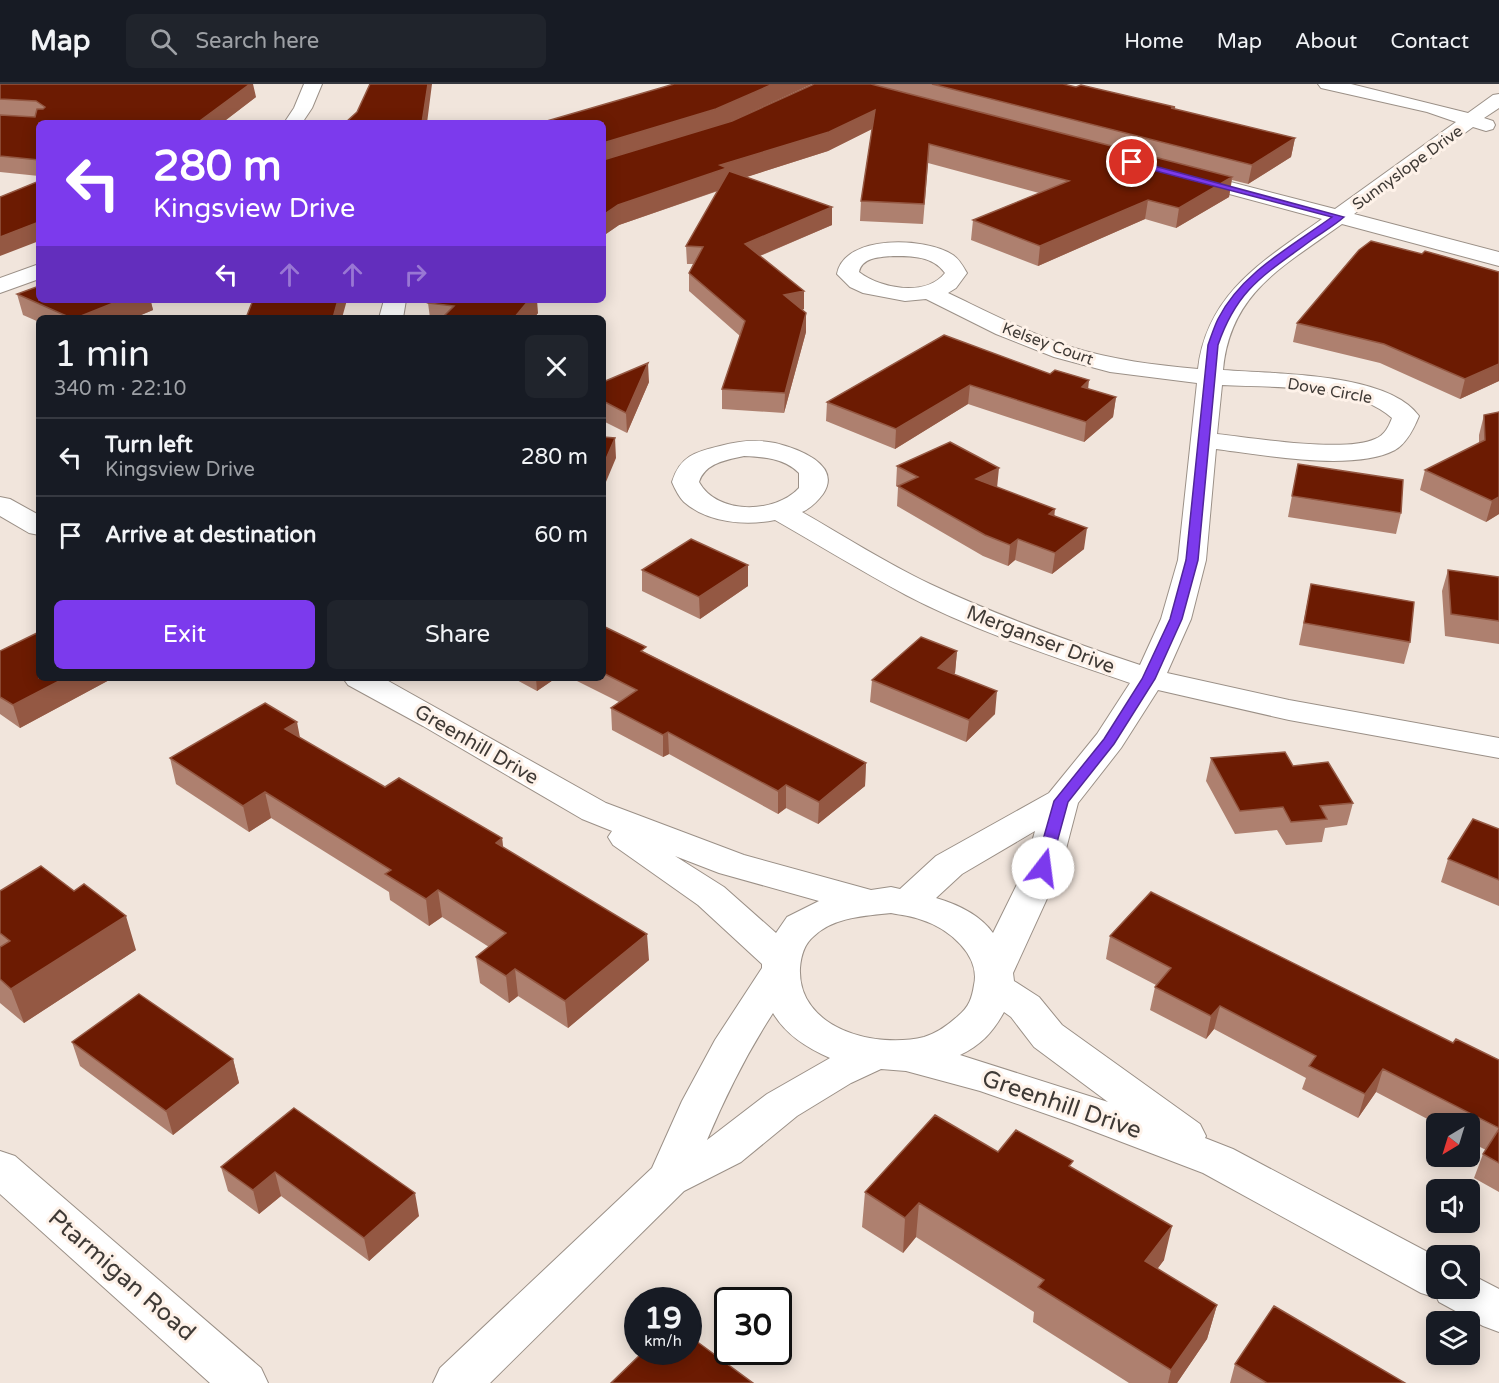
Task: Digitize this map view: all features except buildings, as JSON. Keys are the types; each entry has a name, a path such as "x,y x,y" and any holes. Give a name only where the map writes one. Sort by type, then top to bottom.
{"street":[{"path":"295,120 313,84"},
{"path":"1327,84 1431,108 1499,128"},
{"name":"Sunnyslope Drive","path":"907,903 949,866 1061,801 1109,741 1149,679 1176,619 1192,560 1213,345 1222,320 1238,295 1258,275 1499,99"},
{"path":"1166,171 1499,259"},
{"path":"0,286 36,272"},
{"name":"Kelsey Court","path":"929,292 1019,335 1082,358 1144,371 1209,377"},
{"name":"Dove Circle","path":"1204,440 1335,452 1365,452 1386,444 1400,432 1406,416 1394,404 1363,393 1319,385 1209,377"},
{"path":"0,505 36,525"},
{"name":"Merganser Drive","path":"780,512 917,589 965,611 1035,640 1149,679 1289,710 1499,748"},
{"name":"Greenhill Drive","path":"365,681 594,811 646,853 711,896 779,967"},
{"name":"Sunnyslope Drive","path":"995,979 1043,868 1061,801"},
{"name":"Greenhill Drive","path":"594,811 732,864 864,901"},
{"path":"669,1179 703,1101 735,1040 779,967 791,936 812,918 839,906 864,901 907,903 948,916 969,931 986,950 995,979 990,1007 977,1026 957,1040 933,1051 889,1055 844,1048 816,1034 795,1016 782,995 779,967"},
{"name":"Greenhill Drive","path":"995,979 1025,1007 1048,1036 1218,1161"},
{"path":"457,1383 669,1179 726,1150 782,1105 828,1077 889,1055"},
{"name":"Greenhill Drive","path":"889,1055 985,1077 1065,1103 1218,1161 1426,1273"},
{"name":"Ptarmigan Road","path":"0,1168 244,1383"},
{"path":"1475,1299 1499,1312"}],"route":[{"path":"1043,868 1061,801 1109,741 1149,679 1176,619 1192,560 1209,377 1213,345 1222,320 1238,295 1258,275 1339,217 1132,162"}]}
